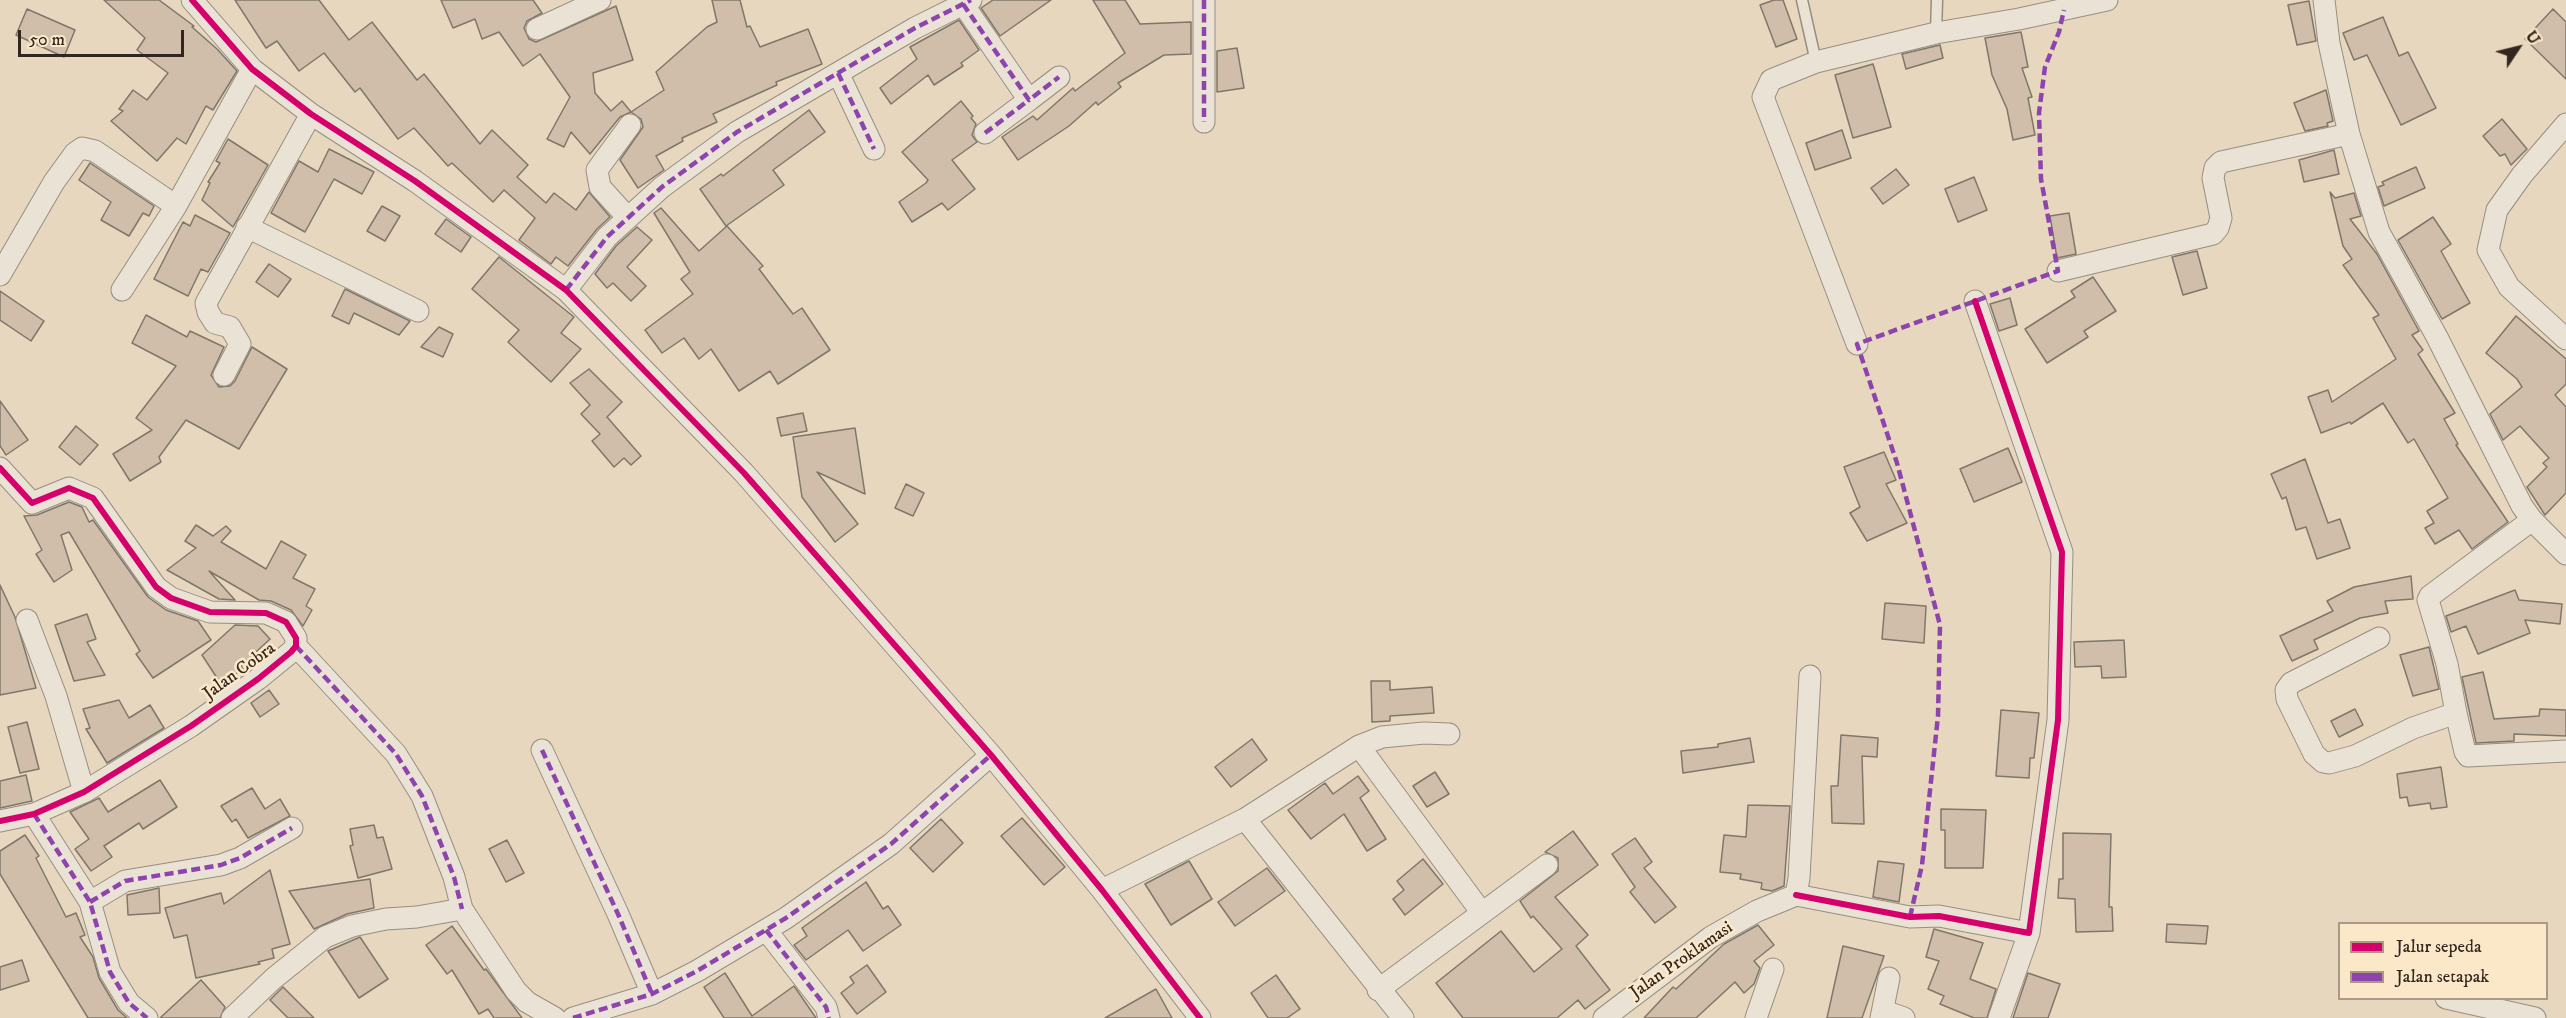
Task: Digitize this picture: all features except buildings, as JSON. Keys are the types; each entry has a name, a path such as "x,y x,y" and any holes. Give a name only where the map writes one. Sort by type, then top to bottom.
{"street":[{"path":"192,0 252,69 311,114 415,181 566,290 744,473 991,755 1102,890 1200,1018"},
{"path":"537,29 600,0"},
{"path":"1204,0 1204,122"},
{"path":"1857,344 1763,97 1771,80 1816,62 1936,33 2086,2 2107,0"},
{"path":"2324,0 2329,43 2349,134 2379,232 2432,328 2486,438 2532,520 2566,554"},
{"path":"566,290 607,237 662,187 737,132 915,28 967,2 1029,100"},
{"path":"122,290 176,206 252,69"},
{"path":"838,73 873,149"},
{"path":"985,133 1059,77"},
{"path":"224,375 240,344 230,327 215,323 208,312 207,303 311,114"},
{"path":"2566,124 2522,175 2497,210 2488,250 2509,287 2566,339"},
{"path":"628,218 600,187 597,170 630,126"},
{"path":"2058,271 2212,234 2218,228 2221,218 2213,178 2215,168 2221,162 2349,134"},
{"path":"0,275 54,183 75,153 82,148 95,151 176,206"},
{"path":"247,227 418,311"},
{"path":"1975,301 2062,552 2058,720 2030,933 2000,1018"},
{"name":"Jalan Cobra","path":"0,468 32,503 69,488 93,498 164,593 210,612 227,614 252,612 278,618 293,629 296,646 258,679 191,726 84,792 34,814 0,821"},
{"path":"2532,520 2430,596 2428,600 2447,664 2456,713 2465,752 2468,756 2566,751"},
{"path":"27,620 56,696 84,792"},
{"path":"2379,638 2291,683 2286,690 2287,699 2314,754 2323,762 2338,761 2355,756 2413,728 2456,713"},
{"path":"296,646 396,754 422,796 454,877 462,909 516,991 532,1005 555,1018"},
{"path":"1810,676 1799,878 1796,895 1910,917 1939,916 2030,933"},
{"path":"1102,890 1245,819 1359,746 1382,737 1424,733 1449,734"},
{"path":"1359,746 1482,913"},
{"path":"542,750 652,994"},
{"path":"573,1018 652,994 697,971 766,930 891,844 991,755"},
{"path":"34,814 90,902 110,972 129,1003 147,1018"},
{"path":"1245,819 1378,990 1403,1018"},
{"path":"90,902 125,881 220,865 240,858 292,828"},
{"path":"1378,990 1547,865"},
{"name":"Jalan Proklamasi","path":"1604,1018 1711,937 1757,911 1796,895"},
{"path":"232,1018 280,972 325,937 352,926 386,919 417,917 462,909"},
{"path":"766,930 826,1007 829,1018"},
{"path":"1756,1018 1773,969"},
{"path":"1889,978 1882,1014 1904,1018"},
{"path":"2451,1000 2535,1018"}],"lane":[{"path":"1802,0 1816,62"},
{"path":"1936,33 1937,0"}],"marked path":[{"path":"566,290 607,237 662,187 737,132 915,28 971,0"},
{"path":"1204,0 1204,122"},
{"path":"963,4 1029,100 1059,77"},
{"path":"1910,917 1922,865 1938,716 1940,625 1897,463 1857,344 2058,271 2041,179 2039,113 2045,67 2059,32 2064,10"},
{"path":"838,73 874,149"},
{"path":"985,133 1029,100"},
{"path":"296,646 396,754 422,796 454,877 462,909"},
{"path":"542,750 618,914 652,994"},
{"path":"573,1018 652,994 697,971 786,918 891,844 991,755"},
{"path":"34,814 90,902 110,972 129,1003 147,1018"},
{"path":"90,902 125,881 221,865 240,858 292,828"},
{"path":"766,930 826,1007 829,1018"}],"cycle path":[{"path":"192,0 252,69 311,114 415,181 566,290 744,473 991,755 1102,890 1200,1018"},
{"path":"1796,895 1910,917 1939,916 2029,933 2058,720 2062,552 1975,301"},
{"path":"0,468 32,503 69,488 93,498 156,587 171,598 210,612 266,613 286,622 296,638 296,646 291,652 258,679 191,726 84,792 34,814 0,821"}]}
